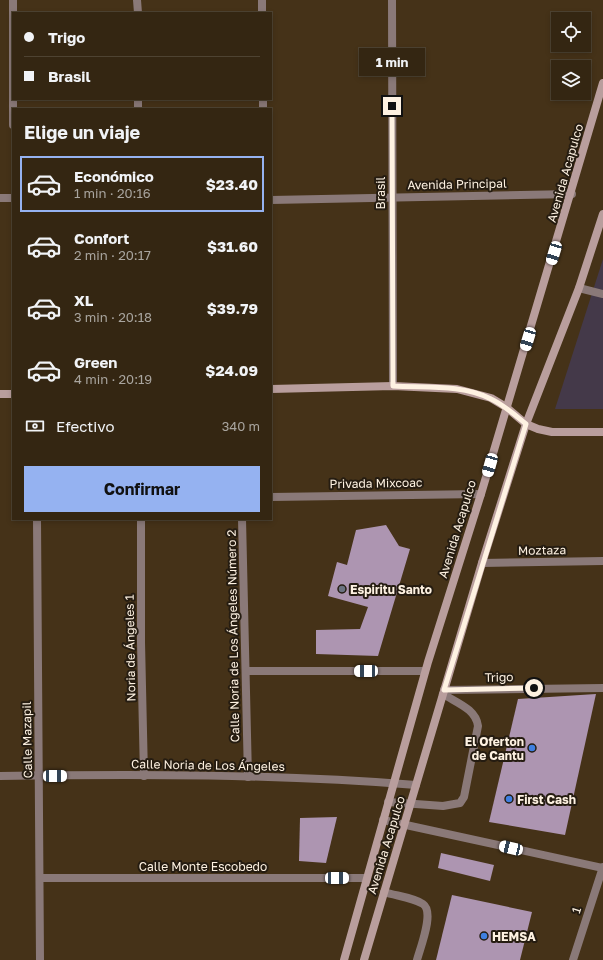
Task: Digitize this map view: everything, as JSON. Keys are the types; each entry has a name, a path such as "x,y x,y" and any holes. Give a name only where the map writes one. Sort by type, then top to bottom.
{"main road":[{"name":"Avenida Acapulco","path":"344,960 425,671 482,494 506,407 572,194 603,83"},
{"name":"Avenida Acapulco","path":"364,960 443,692 526,424 579,288 603,214"},
{"path":"272,389 393,386 463,390 490,398 506,407 526,424 538,429 552,432 603,432"},
{"path":"0,394 12,394"}],"street":[{"path":"13,0 13,12"},
{"path":"138,0 138,12"},
{"path":"262,0 262,12"},
{"name":"Brasil","path":"392,0 393,386"},
{"name":"Avenida Principal","path":"272,200 572,194"},
{"path":"0,198 12,198"},
{"path":"579,288 603,294"},
{"name":"Privada Mixcoac","path":"272,497 482,494"},
{"name":"Calle Mazapil","path":"37,520 40,776 40,960"},
{"name":"Noria de Ángeles 1","path":"141,520 141,642 144,776"},
{"name":"Calle Noria de Los Ángeles Número 2","path":"242,520 248,776"},
{"name":"Moztaza","path":"482,563 603,561"},
{"path":"246,671 425,671"},
{"name":"Trigo","path":"443,692 603,688"},
{"path":"388,802 453,805 460,803 464,797 478,726 477,718 474,714 443,692"},
{"name":"Calle Noria de Los Ángeles","path":"0,776 248,776 416,785"},
{"path":"383,820 603,867"},
{"name":"1","path":"573,960 603,867"},
{"name":"Calle Monte Escobedo","path":"40,878 367,878"},
{"path":"384,892 416,901 425,905 428,911 428,919 417,960"}],"shaded area":[{"path":"603,259 603,409 555,409"}],"building":[{"path":"386,525 399,546 410,549 378,656 316,654 316,630 360,629 368,607 328,596 337,562 347,565 356,530"},
{"path":"596,694 565,835 489,822 518,699"},
{"path":"337,817 326,863 299,861 300,818"},
{"path":"441,853 494,865 490,881 438,868"},
{"name":"HEMSA","path":"452,895 532,912 520,960 436,960"}],"place":[{"name":"Espiritu Santo","path":"342,589"},
{"name":"El Oferton de Cantu","path":"532,748"},
{"name":"First Cash","path":"509,799"},
{"name":"HEMSA","path":"484,936"}],"route":[{"path":"392,106 393,386 457,389 474,392 490,398 506,407 526,424 444,690 534,688"}]}
